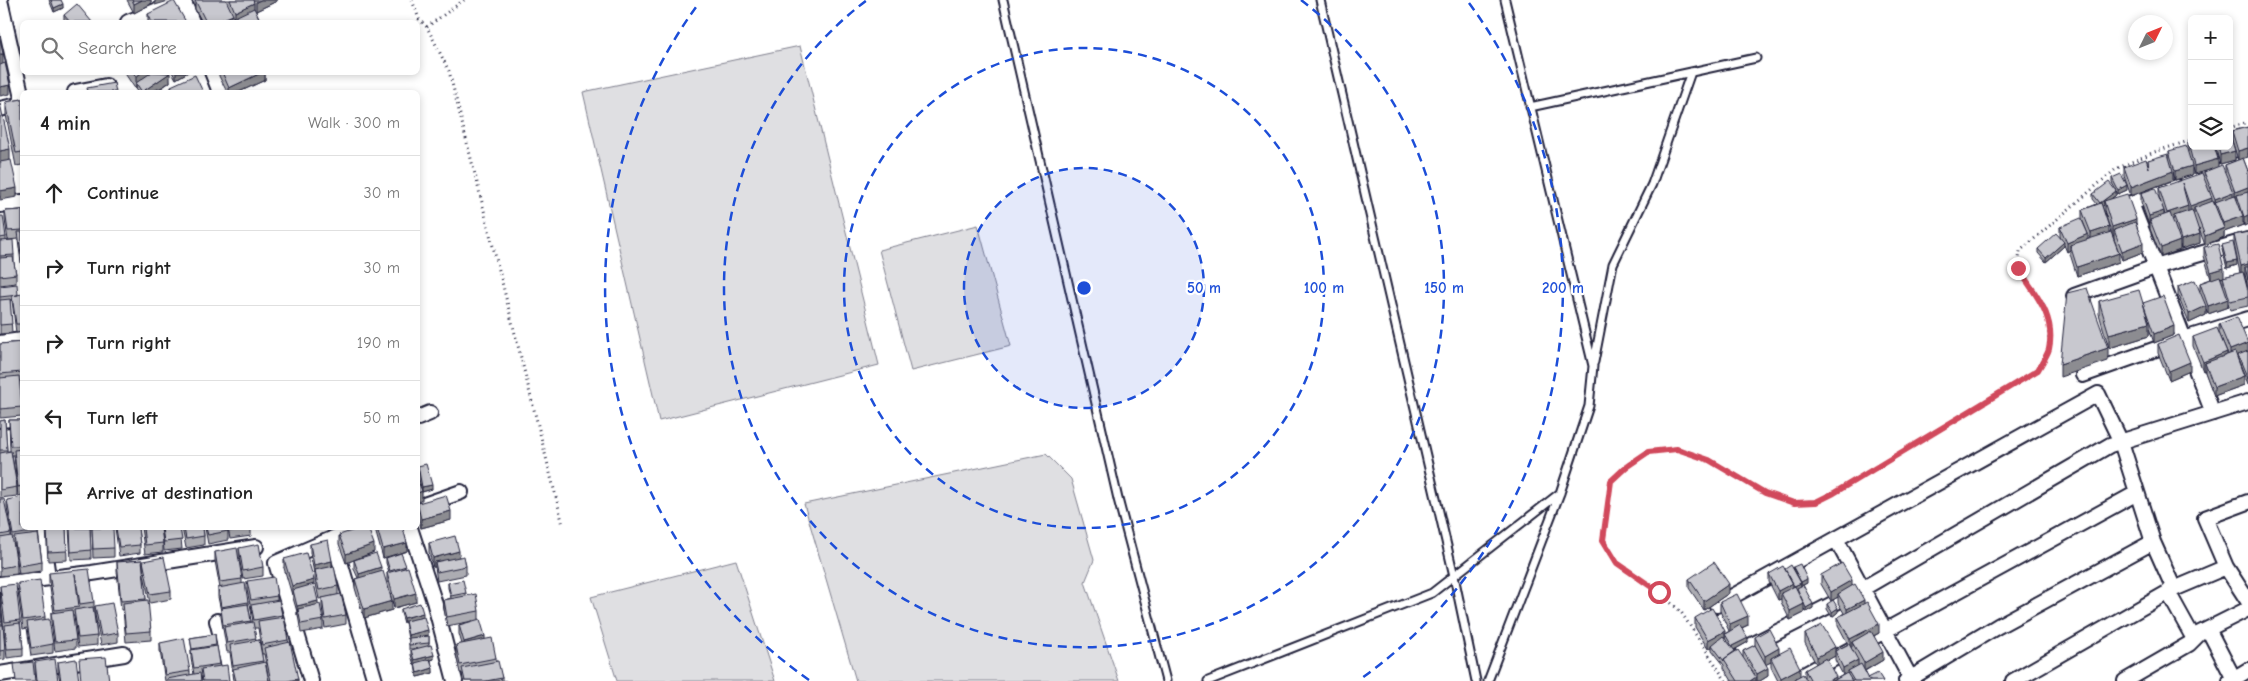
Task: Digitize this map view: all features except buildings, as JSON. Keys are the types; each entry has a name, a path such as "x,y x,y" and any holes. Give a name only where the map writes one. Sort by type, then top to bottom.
{"street":[{"path":"0,0 20,90"},
{"path":"133,20 183,0 191,20"},
{"path":"213,75 219,90"},
{"path":"86,90 107,86"},
{"path":"0,109 20,104"},
{"path":"2214,412 2131,203 2248,162"},
{"path":"0,206 20,202"},
{"path":"2074,296 2155,267 2248,240"},
{"path":"2083,376 2184,339 2248,319"},
{"path":"0,343 20,340"},
{"path":"1717,604 2098,394 2121,442 2171,591 2194,639"},
{"path":"1744,649 1862,589 2110,445 2248,402"},
{"path":"0,420 20,418"},
{"path":"420,505 461,492"},
{"path":"1793,681 2137,493"},
{"path":"2248,502 2205,518 2226,567 2248,601"},
{"path":"42,530 48,577"},
{"path":"311,681 276,563 352,530"},
{"path":"411,530 434,601 455,681"},
{"path":"333,538 375,681"},
{"path":"1836,539 1910,680 1998,626 2153,542"},
{"path":"0,584 92,573 256,547"},
{"path":"2013,681 2171,591 2226,567"},
{"path":"2124,681 2208,630 2248,609"},
{"path":"217,621 233,681"},
{"path":"2208,630 2233,680 2248,670"},
{"path":"0,674 124,654"}],"lane":[{"path":"1003,0 1118,498 1166,681"},
{"path":"1320,0 1454,576 1476,681"},
{"path":"1504,0 1593,366"},
{"path":"1530,107 1756,58"},
{"path":"1488,681 1560,493 1589,406 1593,366 1613,264 1652,184 1690,72"},
{"path":"1208,681 1432,594 1560,493"}],"path":[{"path":"412,0 419,19 427,27 449,71 563,526"},
{"path":"427,27 464,0"},
{"path":"2233,127 2248,122"},
{"path":"1726,681 1681,612 1659,592 1617,563 1603,540 1611,481 1626,467 1648,452 1677,449 1709,460 1765,493 1794,503 1816,502 1834,493 2038,370 2049,350 2050,323 2043,304 2018,268 2020,251 2116,168 2154,152 2188,141"}],"shaded area":[{"path":"800,46 879,365 659,421 583,92"},
{"path":"978,225 1011,346 911,371 879,250"},
{"path":"1046,454 1071,479 1094,560 1085,582 1119,681 856,681 804,504"},
{"path":"736,560 775,681 617,681 591,597"}],"route":[{"path":"1659,592 1617,563 1603,540 1611,481 1626,467 1648,452 1677,449 1709,460 1765,493 1794,503 1816,502 1834,493 2038,370 2049,350 2050,323 2043,304 2018,268"}]}
